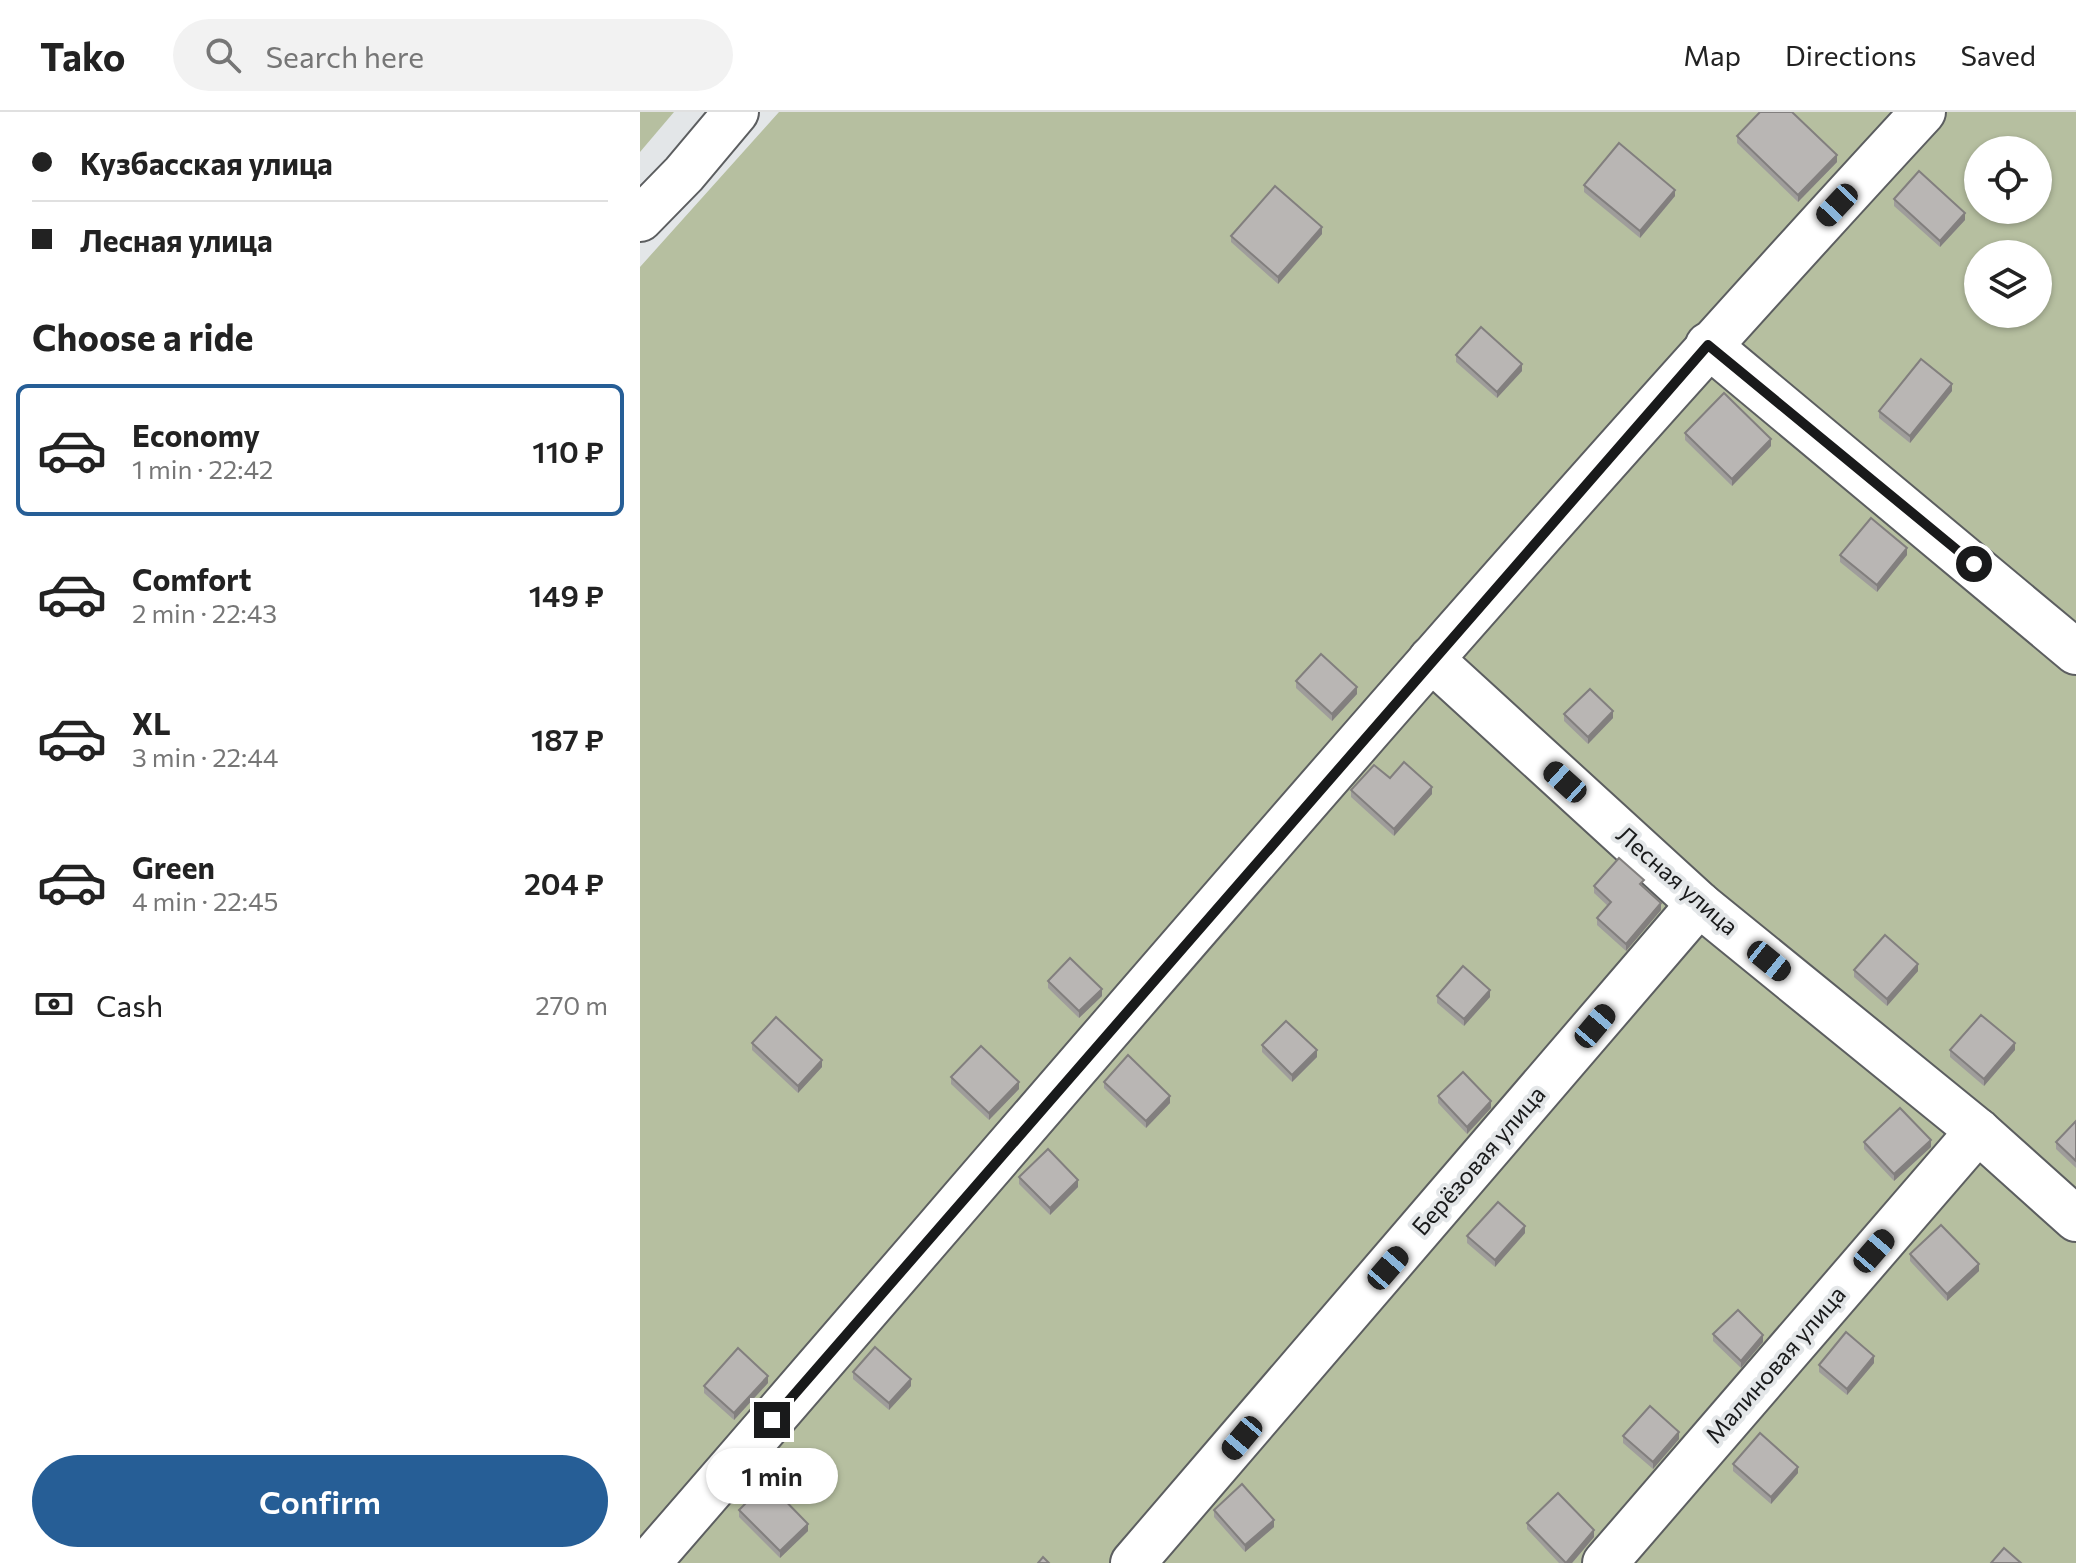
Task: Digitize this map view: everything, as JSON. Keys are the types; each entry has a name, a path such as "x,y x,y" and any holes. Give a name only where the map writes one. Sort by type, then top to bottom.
{"street":[{"path":"640,219 684,174 736,112"},
{"path":"648,1563 1431,659 1708,345 1923,112"},
{"path":"1708,345 2076,652"},
{"name":"Лесная улица","path":"1431,659 1699,904 1978,1131 2076,1219"},
{"name":"Берёзовая улица","path":"1133,1563 1699,904"},
{"name":"Малиновая улица","path":"1605,1563 1978,1131"}],"green space":[{"path":"640,112 674,112 640,152"},
{"path":"779,112 2076,112 2076,1563 640,1563 640,267"}],"building":[{"path":"1760,112 1792,112 1837,155 1798,195 1737,136"},
{"path":"1619,143 1675,190 1640,231 1584,185"},
{"path":"1919,171 1964,214 1940,241 1894,199"},
{"path":"1275,186 1322,227 1278,277 1231,236"},
{"path":"1481,327 1522,364 1497,392 1456,355"},
{"path":"1921,359 1952,384 1910,436 1879,411"},
{"path":"1724,393 1771,439 1732,479 1685,433"},
{"path":"1871,518 1907,548 1877,585 1840,555"},
{"path":"1321,654 1357,687 1332,714 1296,681"},
{"path":"1590,689 1613,711 1588,737 1564,714"},
{"path":"1404,762 1432,787 1394,829 1351,790 1374,765 1390,778"},
{"path":"1619,858 1644,880 1640,884 1661,903 1626,944 1597,918 1611,902 1594,886"},
{"path":"1885,935 1918,964 1887,999 1854,970"},
{"path":"1070,958 1102,989 1079,1011 1048,981"},
{"path":"1463,966 1490,990 1464,1019 1437,996"},
{"path":"1981,1015 2015,1043 1984,1079 1950,1050"},
{"path":"776,1017 822,1060 798,1086 752,1043"},
{"path":"1286,1021 1317,1050 1292,1075 1262,1045"},
{"path":"981,1046 1019,1082 989,1113 951,1077"},
{"path":"1128,1055 1170,1096 1146,1121 1104,1082"},
{"path":"1463,1072 1491,1101 1467,1127 1438,1096"},
{"path":"1900,1108 1931,1140 1894,1174 1864,1142"},
{"path":"2076,1121 2076,1161 2056,1142"},
{"path":"1048,1149 1078,1180 1050,1208 1019,1177"},
{"path":"1498,1202 1525,1226 1495,1260 1467,1236"},
{"path":"1941,1225 1979,1264 1947,1294 1910,1254"},
{"path":"1738,1310 1763,1335 1741,1361 1713,1334"},
{"path":"1846,1332 1874,1356 1847,1389 1819,1365"},
{"path":"875,1347 911,1379 889,1403 853,1372"},
{"path":"738,1348 768,1376 734,1413 704,1386"},
{"path":"1650,1406 1679,1432 1653,1462 1623,1436"},
{"path":"1760,1433 1798,1467 1771,1497 1733,1464"},
{"path":"767,1482 808,1524 780,1551 739,1510"},
{"path":"1242,1484 1274,1520 1245,1545 1214,1510"},
{"path":"1558,1493 1594,1530 1566,1563 1527,1523"},
{"path":"2004,1548 2021,1563 1991,1563"}],"route":[{"path":"772,1420 1431,659 1708,345 1974,564"}]}
